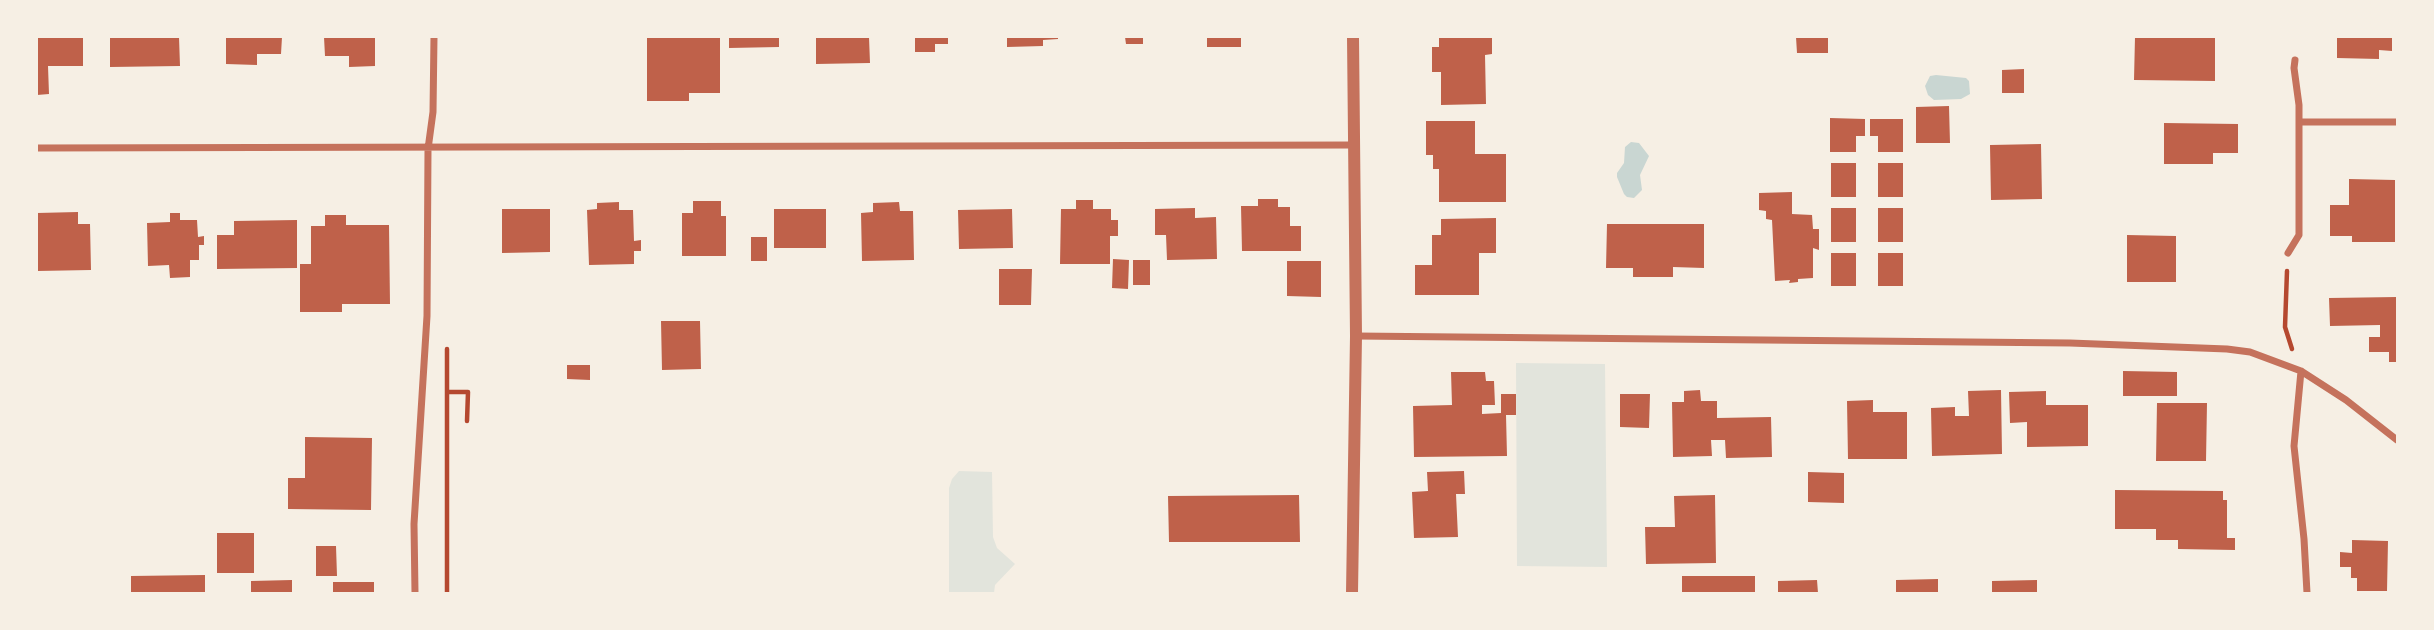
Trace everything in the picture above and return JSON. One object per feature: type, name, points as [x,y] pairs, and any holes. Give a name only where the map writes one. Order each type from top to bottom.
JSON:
[{"type":"street","points":[[415,593],[414,524],[427,316],[428,149],[433,112],[434,37]]},
{"type":"street","points":[[1352,593],[1356,336],[1353,37]]},
{"type":"street","points":[[2288,253],[2300,235],[2300,105],[2295,60]]},
{"type":"street","points":[[2299,122],[2397,122]]},
{"type":"street","points":[[37,148],[1354,145]]},
{"type":"street","points":[[1356,336],[2070,344],[2250,352],[2301,371],[2346,400],[2397,440]]},
{"type":"street","points":[[2301,371],[2294,446],[2307,593]]},
{"type":"path","points":[[2288,253],[2285,327],[2301,371]]},
{"type":"path","points":[[446,593],[447,392]]},
{"type":"shaded area","points":[[1930,76],[1966,78],[1969,81],[1970,94],[1961,99],[1934,100],[1928,95],[1925,86]]},
{"type":"shaded area","points":[[1631,142],[1639,143],[1649,156],[1640,175],[1642,190],[1634,198],[1624,194],[1617,177],[1624,163],[1625,147]]},
{"type":"shaded area","points":[[1516,363],[1605,364],[1607,567],[1517,566]]},
{"type":"shaded area","points":[[959,471],[992,472],[993,537],[997,548],[1015,564],[995,585],[994,593],[949,593],[949,488]]},
{"type":"building","points":[[37,37],[83,37],[83,66],[48,66],[49,94],[37,95]]},
{"type":"building","points":[[110,37],[179,37],[180,66],[110,67]]},
{"type":"building","points":[[226,37],[282,37],[281,54],[257,54],[257,65],[226,64]]},
{"type":"building","points":[[324,37],[375,37],[375,66],[349,67],[349,56],[325,56]]},
{"type":"building","points":[[647,37],[720,37],[720,93],[689,93],[689,101],[647,101]]},
{"type":"building","points":[[729,37],[779,37],[779,47],[729,48]]},
{"type":"building","points":[[816,37],[869,37],[870,63],[816,64]]},
{"type":"building","points":[[915,37],[948,37],[948,44],[935,44],[935,52],[915,52]]},
{"type":"building","points":[[1007,37],[1058,39],[1043,40],[1043,46],[1007,47]]},
{"type":"building","points":[[1125,37],[1143,37],[1143,44],[1126,44]]},
{"type":"building","points":[[1207,37],[1241,37],[1241,47],[1207,47]]},
{"type":"building","points":[[1439,37],[1492,37],[1492,54],[1485,55],[1486,104],[1441,105],[1441,72],[1432,72],[1432,47],[1439,47]]},
{"type":"building","points":[[1796,37],[1828,37],[1828,53],[1797,53]]},
{"type":"building","points":[[2135,37],[2215,37],[2215,81],[2134,80]]},
{"type":"building","points":[[2337,37],[2392,37],[2392,51],[2379,50],[2379,59],[2337,58]]},
{"type":"building","points":[[2024,69],[2024,93],[2002,93],[2002,70]]},
{"type":"building","points":[[1949,106],[1950,143],[1916,143],[1916,107]]},
{"type":"building","points":[[1830,118],[1865,119],[1865,136],[1856,136],[1856,152],[1830,152]]},
{"type":"building","points":[[1870,119],[1903,119],[1903,152],[1878,152],[1878,136],[1870,136]]},
{"type":"building","points":[[1426,121],[1475,121],[1475,154],[1506,154],[1506,202],[1439,202],[1439,169],[1433,169],[1433,155],[1426,155]]},
{"type":"building","points":[[2164,123],[2238,124],[2238,153],[2213,153],[2213,164],[2164,164]]},
{"type":"building","points":[[2041,144],[2042,199],[1991,200],[1990,145]]},
{"type":"building","points":[[1831,163],[1856,163],[1856,197],[1831,197]]},
{"type":"building","points":[[1878,163],[1903,163],[1903,197],[1878,197]]},
{"type":"building","points":[[2349,179],[2395,180],[2395,242],[2352,242],[2352,236],[2330,236],[2330,205],[2349,205]]},
{"type":"building","points":[[1792,192],[1792,214],[1812,215],[1813,229],[1819,229],[1819,250],[1813,248],[1813,278],[1789,283],[1790,280],[1775,281],[1772,220],[1766,219],[1766,211],[1759,210],[1759,193]]},
{"type":"building","points":[[1258,199],[1278,199],[1278,207],[1290,207],[1290,226],[1301,226],[1301,251],[1242,251],[1241,206],[1258,206]]},
{"type":"building","points":[[1076,200],[1093,200],[1093,209],[1111,209],[1111,220],[1118,220],[1118,236],[1110,236],[1110,264],[1060,264],[1061,209],[1076,209]]},
{"type":"building","points":[[693,201],[721,201],[721,216],[726,216],[726,256],[682,256],[682,213],[693,213]]},
{"type":"building","points":[[619,202],[619,210],[633,210],[634,241],[641,240],[641,251],[634,251],[634,264],[589,265],[587,210],[597,209],[597,203]]},
{"type":"building","points":[[899,202],[900,211],[913,211],[914,260],[862,261],[861,213],[873,212],[873,203]]},
{"type":"building","points":[[1195,208],[1195,218],[1216,217],[1217,259],[1167,260],[1166,235],[1155,235],[1155,209]]},
{"type":"building","points":[[1831,208],[1856,208],[1856,242],[1831,242]]},
{"type":"building","points":[[1878,208],[1903,208],[1903,242],[1878,242]]},
{"type":"building","points":[[502,209],[550,209],[550,252],[502,253]]},
{"type":"building","points":[[774,209],[826,209],[826,248],[774,248]]},
{"type":"building","points":[[1012,209],[1013,248],[959,249],[958,210]]},
{"type":"building","points":[[78,212],[78,224],[90,224],[91,270],[37,271],[37,213]]},
{"type":"building","points":[[170,213],[180,213],[180,220],[197,220],[198,237],[204,236],[204,245],[199,245],[199,260],[190,260],[190,277],[170,278],[169,265],[148,266],[147,223],[170,222]]},
{"type":"building","points":[[325,215],[346,215],[346,225],[389,225],[390,304],[342,304],[342,312],[300,312],[300,264],[311,264],[311,226],[325,226]]},
{"type":"building","points":[[1496,218],[1496,253],[1479,253],[1479,295],[1415,295],[1415,265],[1432,265],[1432,235],[1441,235],[1441,219]]},
{"type":"building","points":[[297,220],[297,268],[217,269],[217,235],[234,235],[234,221]]},
{"type":"building","points":[[1607,224],[1704,224],[1704,268],[1673,267],[1673,277],[1633,277],[1633,268],[1606,268]]},
{"type":"building","points":[[2127,235],[2176,236],[2176,282],[2127,282]]},
{"type":"building","points":[[751,237],[767,237],[767,261],[751,261]]},
{"type":"building","points":[[1831,253],[1856,253],[1856,286],[1831,286]]},
{"type":"building","points":[[1878,253],[1903,253],[1903,286],[1878,286]]},
{"type":"building","points":[[1113,259],[1129,260],[1128,289],[1112,288]]},
{"type":"building","points":[[1133,260],[1150,260],[1150,285],[1133,285]]},
{"type":"building","points":[[1287,261],[1321,261],[1321,297],[1287,296]]},
{"type":"building","points":[[999,269],[1032,269],[1031,305],[999,305]]},
{"type":"building","points":[[2397,297],[2397,362],[2389,362],[2389,352],[2369,352],[2369,337],[2380,337],[2380,325],[2330,326],[2329,298]]},
{"type":"building","points":[[661,321],[700,321],[701,369],[662,370]]},
{"type":"building","points":[[567,365],[590,365],[590,380],[567,379]]},
{"type":"building","points":[[2123,371],[2177,372],[2177,396],[2123,396]]},
{"type":"building","points":[[1451,372],[1485,372],[1486,381],[1494,381],[1495,405],[1482,405],[1482,414],[1501,413],[1501,394],[1516,394],[1516,415],[1506,415],[1507,456],[1414,457],[1413,406],[1452,405]]},
{"type":"building","points":[[1700,390],[1701,401],[1717,401],[1717,418],[1771,417],[1772,457],[1726,458],[1725,440],[1711,440],[1712,456],[1673,457],[1672,402],[1684,402],[1684,391]]},
{"type":"building","points":[[2001,390],[2002,454],[1932,456],[1931,408],[1955,407],[1955,416],[1969,416],[1968,391]]},
{"type":"building","points":[[2046,391],[2046,405],[2088,405],[2088,446],[2027,447],[2027,422],[2010,423],[2009,392]]},
{"type":"building","points":[[1620,394],[1650,394],[1649,428],[1620,427]]},
{"type":"building","points":[[1873,400],[1873,412],[1907,412],[1907,459],[1848,459],[1847,401]]},
{"type":"building","points":[[2157,403],[2207,403],[2206,461],[2156,461]]},
{"type":"building","points":[[305,437],[372,438],[371,510],[288,509],[288,478],[305,478]]},
{"type":"building","points":[[1464,471],[1465,494],[1456,494],[1458,537],[1414,538],[1412,492],[1428,491],[1427,472]]},
{"type":"building","points":[[1808,472],[1844,473],[1844,503],[1808,502]]},
{"type":"building","points":[[2115,490],[2223,491],[2223,500],[2227,500],[2227,538],[2235,538],[2235,550],[2178,549],[2178,540],[2156,540],[2156,529],[2115,529]]},
{"type":"building","points":[[1299,495],[1300,542],[1169,542],[1168,496]]},
{"type":"building","points":[[1715,495],[1716,563],[1646,564],[1645,527],[1675,527],[1674,496]]},
{"type":"building","points":[[217,533],[254,533],[254,573],[217,573]]},
{"type":"building","points":[[2352,540],[2388,541],[2387,591],[2357,591],[2357,578],[2351,578],[2351,567],[2340,567],[2340,552],[2352,553]]},
{"type":"building","points":[[316,546],[336,546],[337,576],[316,576]]},
{"type":"building","points":[[205,575],[205,593],[131,593],[131,576]]},
{"type":"building","points":[[1682,576],[1755,576],[1755,593],[1682,593]]},
{"type":"building","points":[[1938,579],[1938,593],[1896,593],[1896,580]]},
{"type":"building","points":[[292,580],[292,593],[251,593],[251,581]]},
{"type":"building","points":[[1817,580],[1818,593],[1778,593],[1778,581]]},
{"type":"building","points":[[2037,580],[2037,593],[1992,593],[1992,581]]},
{"type":"building","points":[[333,582],[374,582],[374,593],[333,593]]}]
